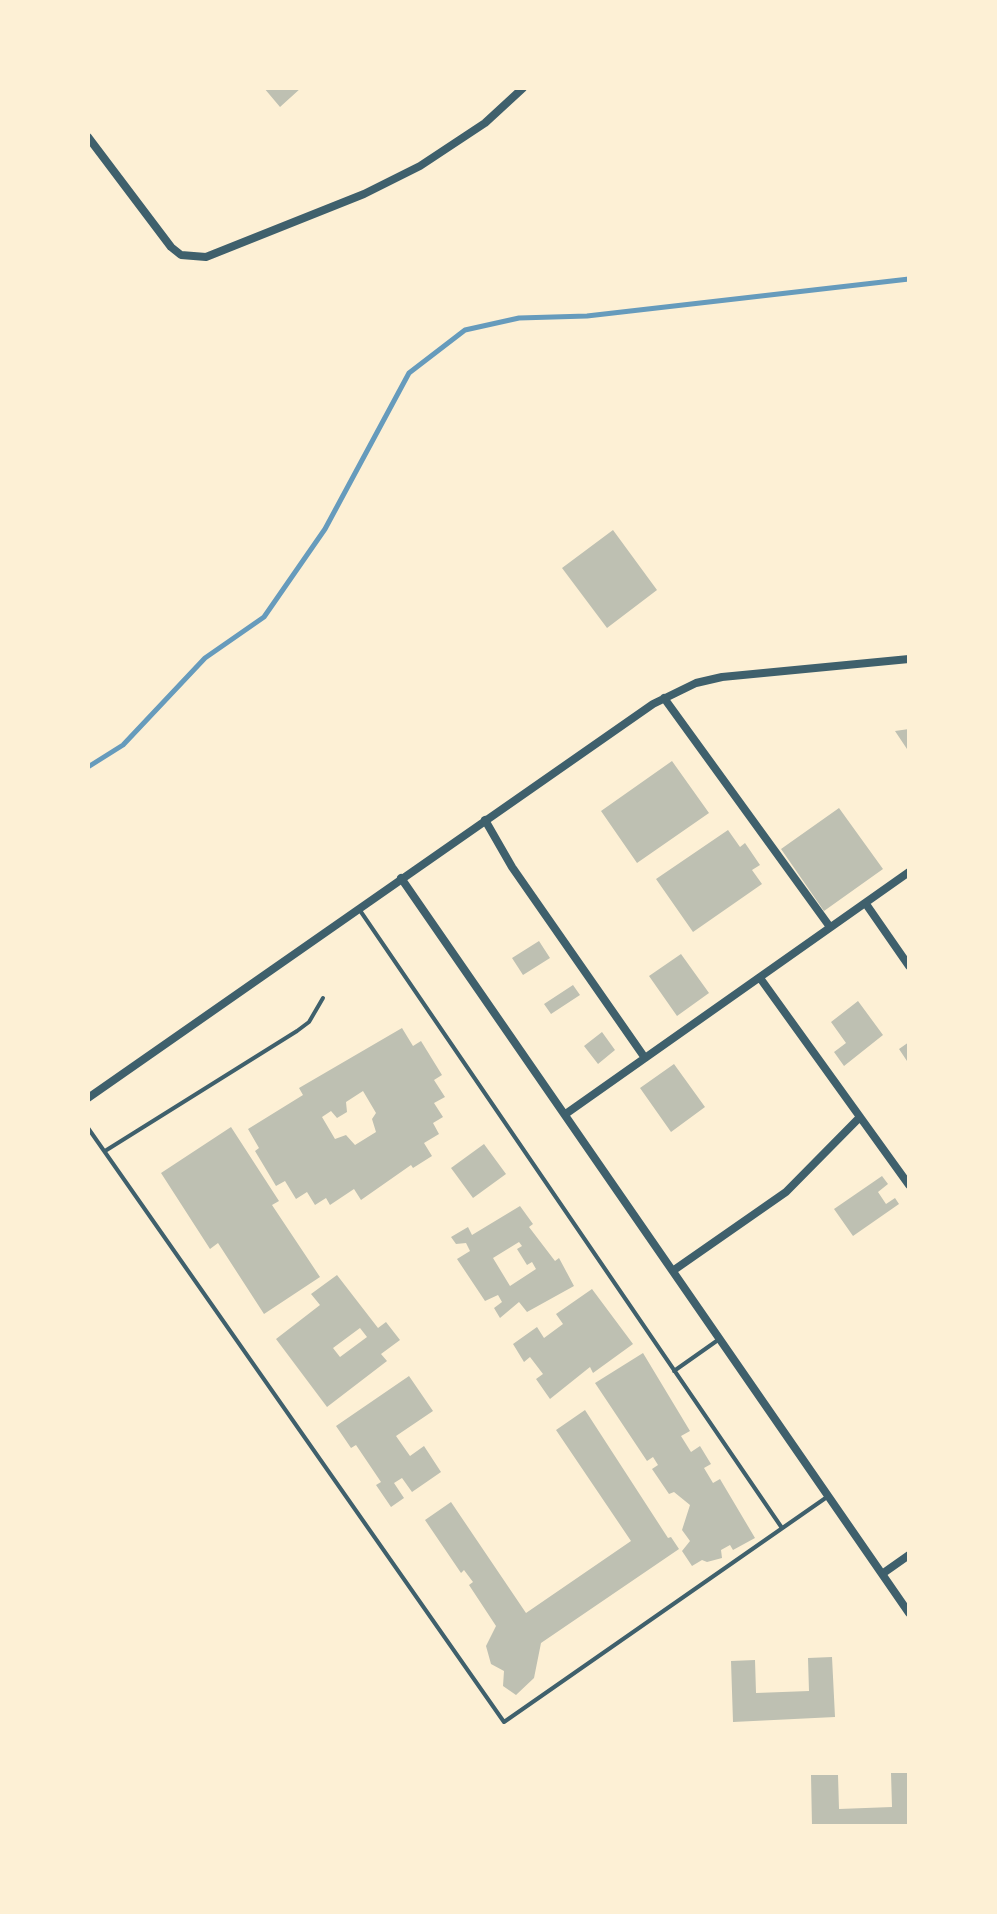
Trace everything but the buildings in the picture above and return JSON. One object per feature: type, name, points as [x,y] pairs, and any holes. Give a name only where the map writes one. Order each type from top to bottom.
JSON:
[{"type":"street","points":[[88,137],[171,247],[181,255],[206,257],[364,194],[420,166],[485,123],[523,88]]},
{"type":"street","points":[[88,1098],[664,698],[696,683],[722,677],[909,659]]},
{"type":"street","points":[[664,698],[830,927]]},
{"type":"street","points":[[485,820],[512,867],[645,1058]]},
{"type":"street","points":[[567,1113],[909,872]]},
{"type":"street","points":[[401,878],[567,1113],[909,1613]]},
{"type":"street","points":[[866,904],[909,966]]},
{"type":"street","points":[[760,978],[909,1185]]},
{"type":"street","points":[[674,1270],[786,1192],[860,1117]]},
{"type":"street","points":[[882,1574],[909,1555]]},
{"type":"lane","points":[[359,908],[782,1528]]},
{"type":"lane","points":[[105,1151],[297,1031],[309,1022],[323,998]]},
{"type":"lane","points":[[88,1128],[504,1722],[827,1497]]},
{"type":"lane","points":[[674,1371],[720,1339]]},
{"type":"waterway","points":[[88,767],[123,745],[205,658],[264,617],[325,529],[409,373],[465,330],[519,318],[587,316],[909,279]]}]
